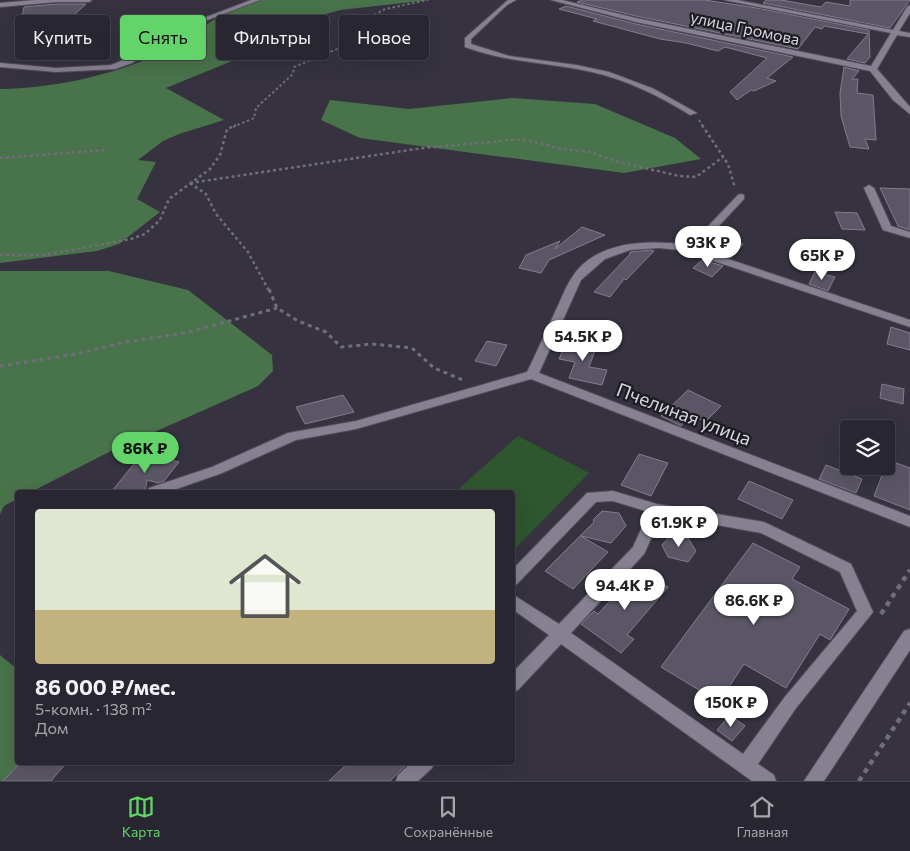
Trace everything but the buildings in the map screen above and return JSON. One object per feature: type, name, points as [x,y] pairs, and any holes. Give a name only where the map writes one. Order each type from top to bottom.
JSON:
[{"type":"street","points":[[0,5],[57,0],[89,0]]},
{"type":"street","points":[[0,65],[56,70],[112,67],[129,61],[185,27],[256,0]]},
{"type":"street","points":[[513,0],[504,4],[467,39],[468,45],[506,59],[577,68],[612,76],[673,100],[693,113]]},
{"type":"street","name":"улица Громова","points":[[554,0],[636,20],[873,69]]},
{"type":"street","points":[[727,0],[910,35]]},
{"type":"street","points":[[910,7],[873,69],[910,112]]},
{"type":"street","points":[[869,188],[888,228],[910,235]]},
{"type":"street","points":[[692,248],[741,197]]},
{"type":"street","points":[[160,490],[217,470],[293,436],[356,424],[532,375],[576,279],[586,266],[606,253],[633,245],[661,244],[692,248],[715,258],[910,324]]},
{"type":"street","name":"Пчелиная улица","points":[[532,375],[910,522]]},
{"type":"street","points":[[515,577],[592,497],[613,496],[657,509],[764,528],[846,568],[865,612],[790,703],[746,765]]},
{"type":"street","points":[[515,682],[639,550],[657,509]]},
{"type":"street","points":[[515,602],[767,781]]},
{"type":"street","points":[[813,781],[910,636]]},
{"type":"street","points":[[405,781],[423,765]]},
{"type":"path","points":[[0,256],[44,255],[131,239],[145,234],[160,220],[170,198],[210,169],[220,155],[227,129],[254,118],[256,108],[293,74],[294,66],[342,47],[350,29],[385,9],[428,0]]},
{"type":"path","points":[[693,113],[728,163],[730,179],[741,197]]},
{"type":"path","points":[[190,183],[423,148],[513,139],[522,139],[562,149],[590,152],[619,162],[679,176],[696,177],[722,157]]},
{"type":"path","points":[[0,158],[105,150]]},
{"type":"path","points":[[190,183],[206,194],[216,214],[248,252],[264,278],[277,308],[298,321],[326,332],[341,347],[372,344],[412,348],[434,368],[461,380],[496,385]]},
{"type":"path","points":[[0,366],[76,354],[126,342],[189,332],[277,308]]},
{"type":"path","points":[[859,781],[910,703]]},
{"type":"green space","points":[[253,0],[430,0],[340,10],[322,15],[222,15]]},
{"type":"green space","points":[[216,19],[216,60],[235,60],[166,88],[224,120],[163,141],[138,160],[156,162],[137,199],[160,212],[119,244],[97,251],[0,263],[0,89],[44,86],[87,78],[145,60],[206,60],[206,25]]},
{"type":"green space","points":[[513,98],[595,104],[675,138],[701,159],[624,173],[360,138],[321,120],[330,100],[409,109]]},
{"type":"green space","points":[[0,271],[109,271],[188,290],[272,355],[273,371],[258,386],[107,453],[35,490],[15,490],[15,500],[4,506],[0,514]]},
{"type":"green space","points":[[518,436],[589,473],[515,549],[515,490],[457,490]]},
{"type":"green space","points":[[0,655],[15,667],[15,765],[22,765],[16,781],[0,781]]}]
